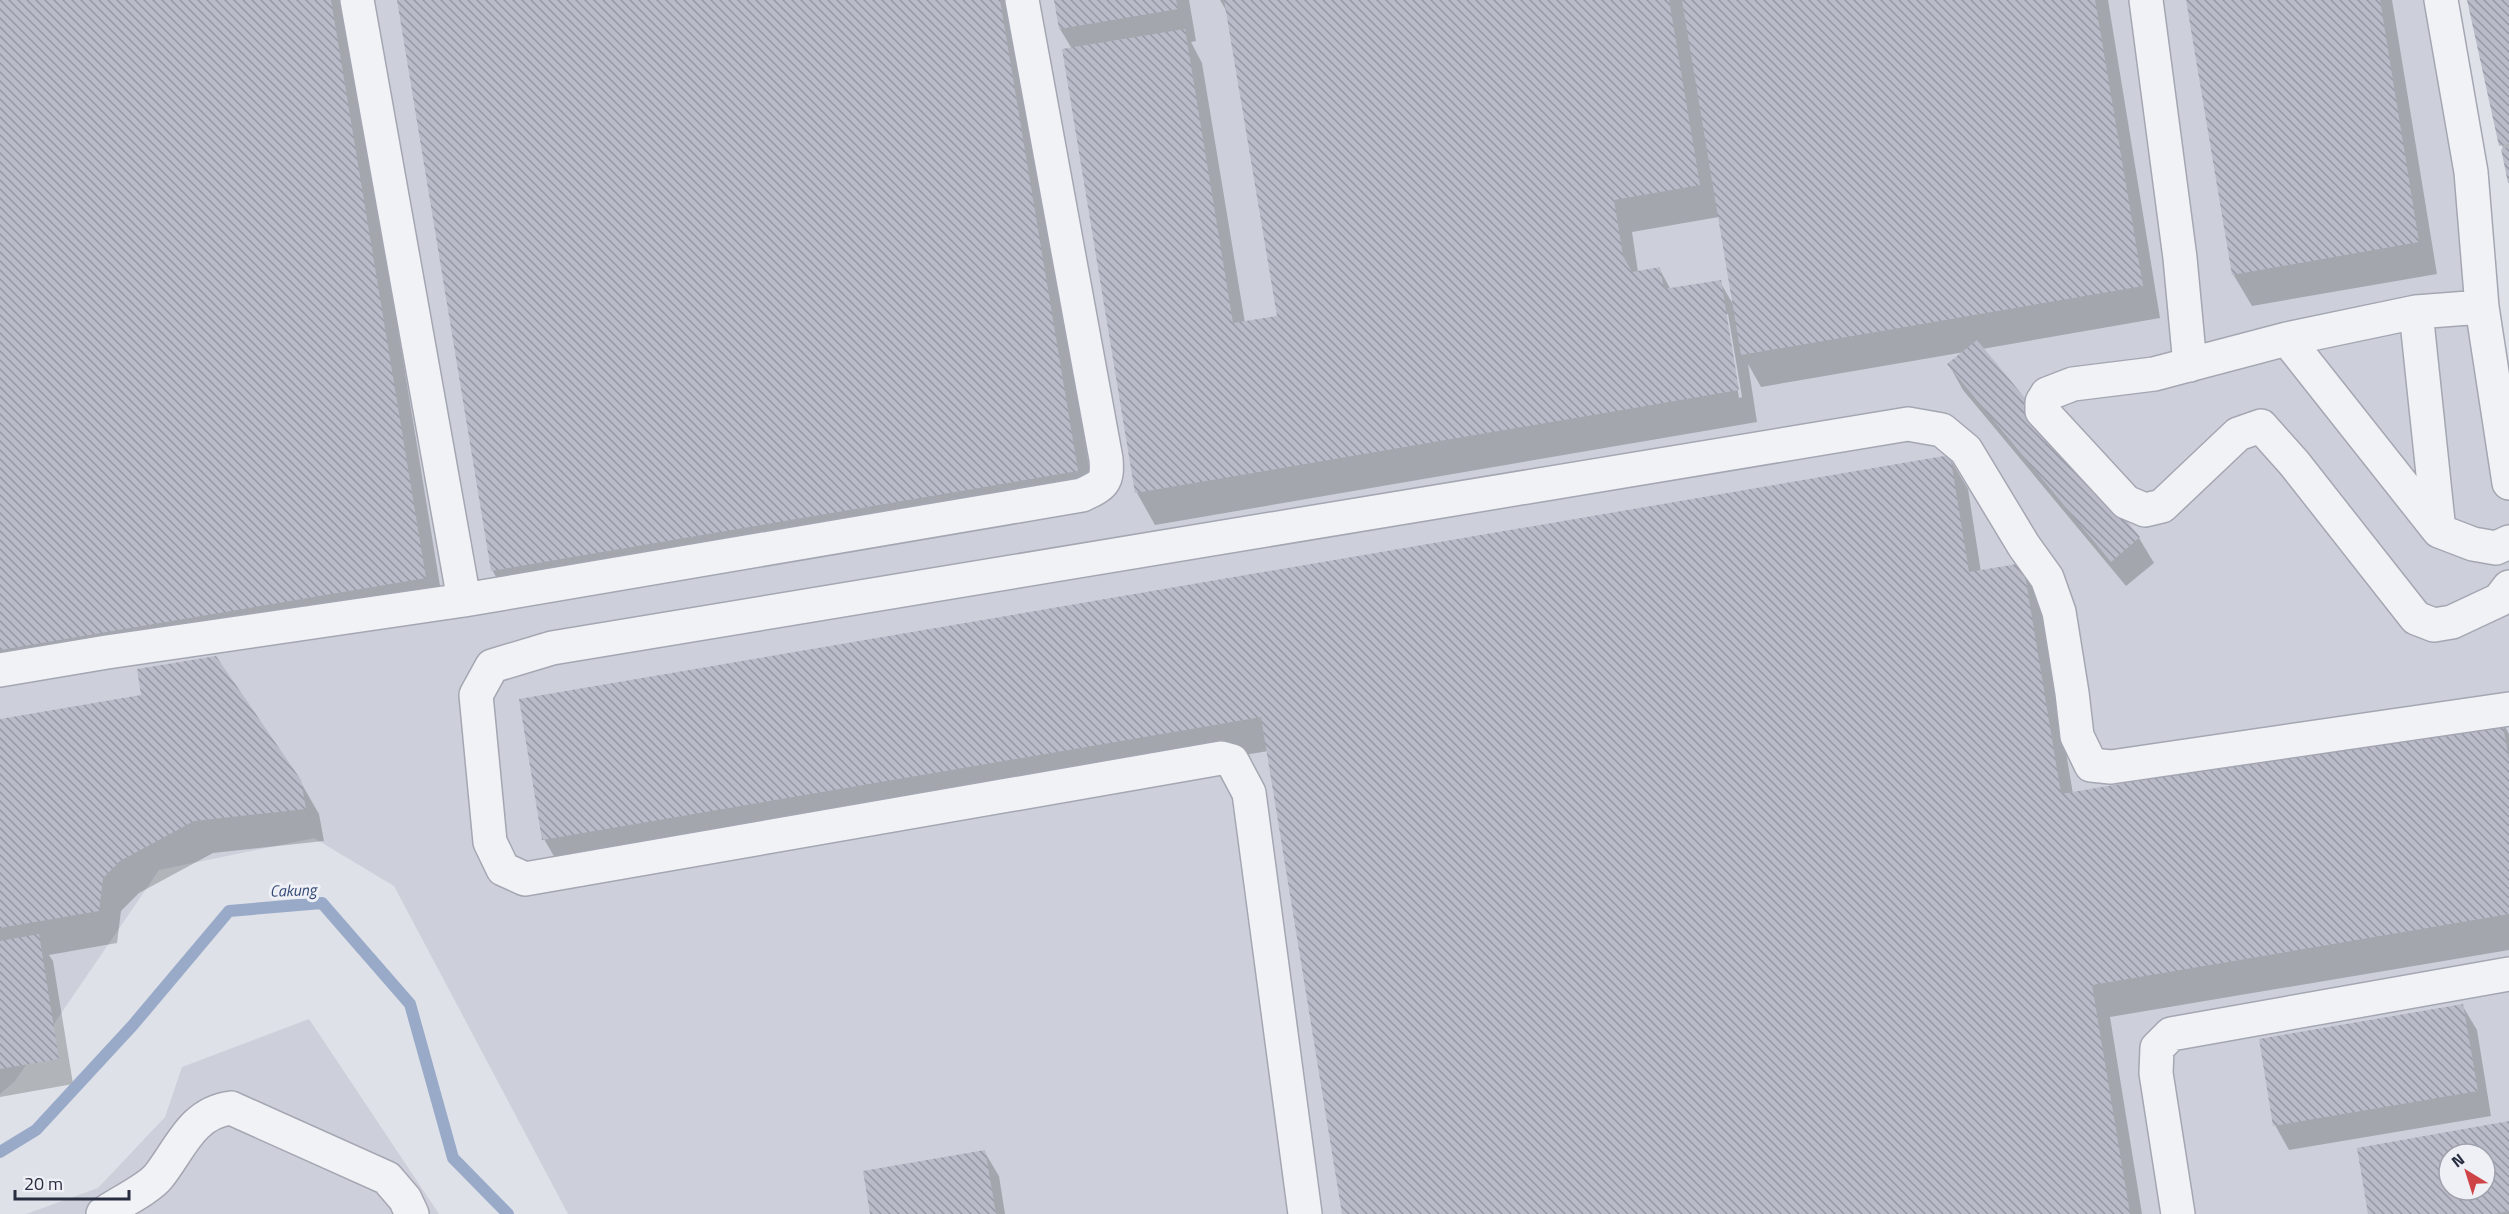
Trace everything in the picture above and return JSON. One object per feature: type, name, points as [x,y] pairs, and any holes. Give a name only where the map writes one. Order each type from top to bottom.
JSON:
[{"type":"lane","points":[[357,0],[464,600]]},
{"type":"lane","points":[[0,670],[107,652],[464,600],[1082,495],[1101,486],[1108,475],[1106,459],[1022,0]]},
{"type":"lane","points":[[2146,0],[2180,258],[2190,365]]},
{"type":"lane","points":[[2441,0],[2471,172],[2482,307],[2508,468]]},
{"type":"lane","points":[[2482,307],[2416,312],[2287,339],[2154,374],[2073,384],[2047,394],[2042,402],[2042,411],[2126,502],[2145,510],[2162,506],[2238,434],[2261,426],[2294,463],[2416,618],[2434,625],[2452,622],[2499,600],[2509,587]]},
{"type":"lane","points":[[2416,312],[2439,531]]},
{"type":"lane","points":[[2287,339],[2439,531],[2473,544],[2496,548],[2509,542]]},
{"type":"lane","points":[[1305,1214],[1249,793],[1232,761],[1221,758],[1209,760],[525,879],[503,869],[490,842],[476,695],[492,666],[552,648],[1908,424],[1942,430],[1966,450],[2024,546],[2047,578],[2059,612],[2073,693],[2077,736],[2091,765],[2111,766],[2509,709]]},
{"type":"lane","points":[[2178,1214],[2156,1073],[2157,1048],[2171,1034],[2509,974]]},
{"type":"lane","points":[[110,1211],[157,1178],[174,1151],[195,1126],[209,1114],[231,1108],[387,1178],[405,1199],[412,1214]]},
{"type":"shaded area","points":[[0,0],[2444,0],[2509,401],[2509,1214],[568,1214],[394,886],[314,838],[159,870],[15,1081],[0,1094]]},
{"type":"shaded area","points":[[309,1019],[439,1214],[26,1214],[98,1188],[165,1117],[182,1067]]},
{"type":"building","points":[[0,0],[331,0],[426,578],[0,650]]},
{"type":"building","points":[[397,0],[1000,0],[1078,471],[491,571]]},
{"type":"building","points":[[1054,0],[1176,0],[1178,9],[1059,29]]},
{"type":"building","points":[[1224,0],[1669,0],[1700,185],[1614,200],[1623,256],[1632,272],[1660,267],[1664,289],[1721,280],[1739,390],[1135,493],[1062,49],[1185,29],[1233,323],[1277,316]]},
{"type":"building","points":[[1682,0],[2095,0],[2143,286],[1741,355]]},
{"type":"building","points":[[2186,0],[2380,0],[2419,242],[2232,275]]},
{"type":"building","points":[[2467,0],[2509,0],[2509,144],[2499,146]]},
{"type":"building","points":[[2509,147],[2509,183],[2508,183],[2501,149]]},
{"type":"building","points":[[1977,340],[2140,537],[2111,562],[1947,364]]},
{"type":"building","points":[[1950,455],[1969,572],[2023,563],[2061,794],[2502,719],[2509,760],[2509,914],[2092,985],[2130,1214],[1342,1214],[1261,717],[542,840],[519,699]]},
{"type":"building","points":[[216,656],[301,780],[306,809],[194,821],[120,861],[103,878],[99,911],[0,928],[0,719],[141,695],[137,669]]},
{"type":"building","points":[[39,934],[59,1059],[0,1069],[0,941]]},
{"type":"building","points":[[2463,1004],[2478,1091],[2273,1126],[2259,1039]]},
{"type":"building","points":[[2509,1121],[2509,1211],[2494,1214],[2368,1214],[2357,1148]]},
{"type":"building","points":[[985,1150],[996,1214],[870,1214],[863,1171]]},
{"type":"waterway","name":"Cakung","points":[[0,1152],[36,1130],[133,1025],[229,911],[322,903],[410,1004],[453,1158],[508,1214]]}]
